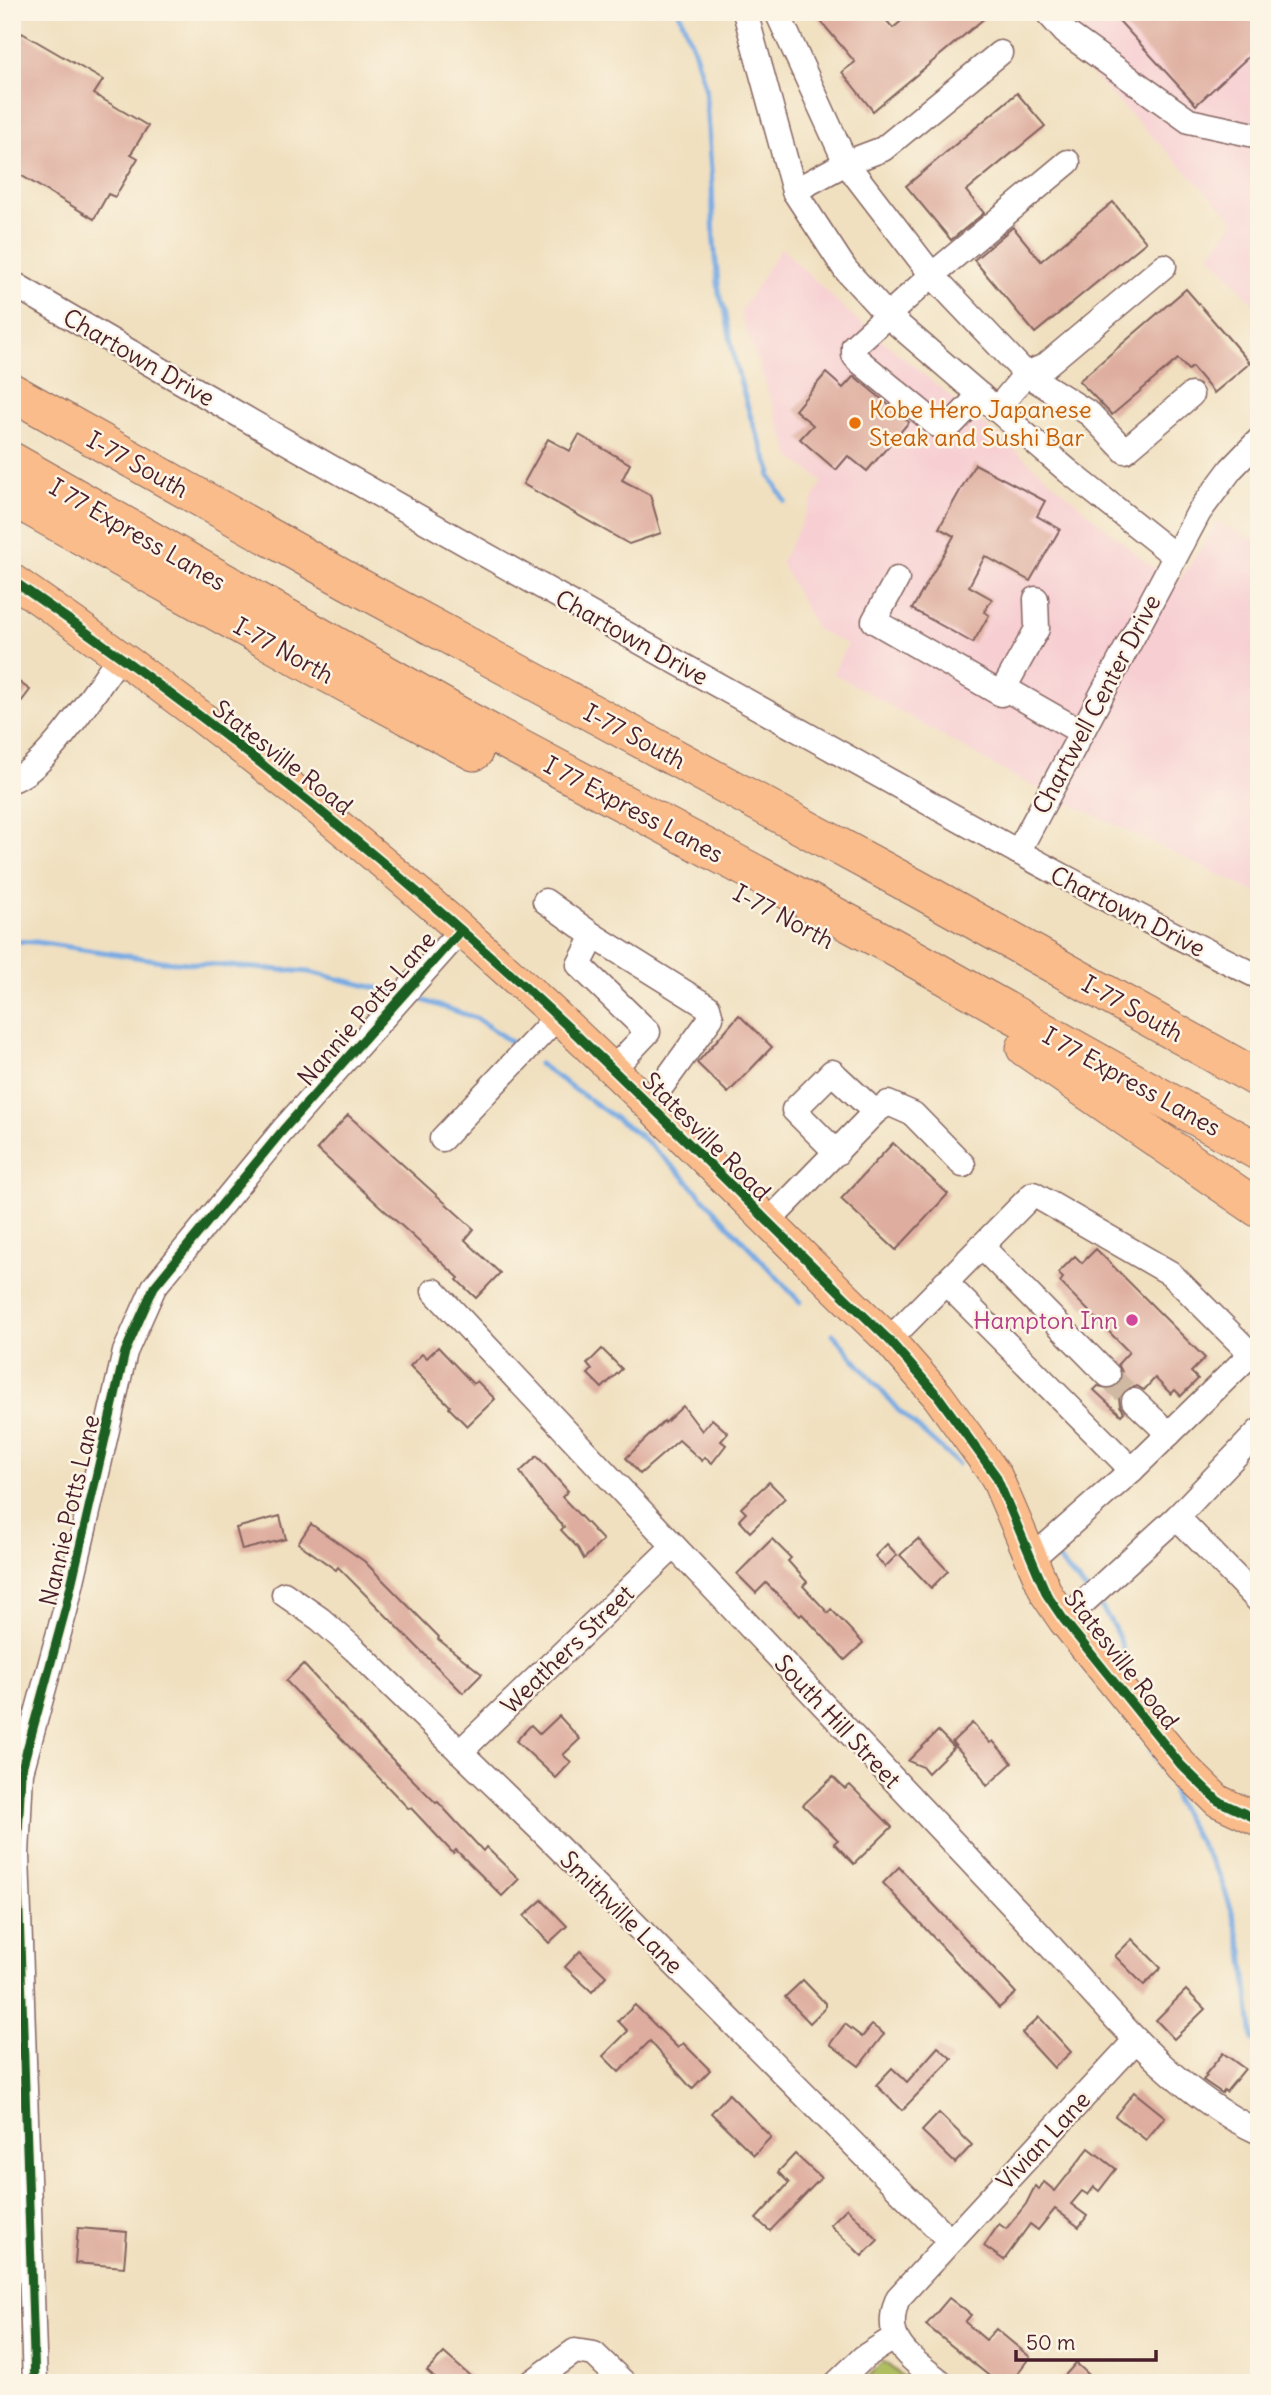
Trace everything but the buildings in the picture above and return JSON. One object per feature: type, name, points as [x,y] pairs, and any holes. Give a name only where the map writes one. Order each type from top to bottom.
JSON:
[{"type":"highway","name":"I-77 South","points":[[12,392],[325,568],[918,889],[1259,1079]]},
{"type":"highway","name":"I 77 Express Lanes","points":[[12,420],[337,602],[894,903],[1259,1107]]},
{"type":"highway","name":"I 77 Express Lanes","points":[[12,461],[455,714],[888,944],[1259,1152]]},
{"type":"highway","name":"I-77 North","points":[[12,496],[316,667],[706,874],[1259,1179]]},
{"type":"highway","points":[[1025,1048],[1259,1209]]},
{"type":"main road","name":"Statesville Road","points":[[12,580],[120,656],[266,766],[461,929],[557,1017],[889,1340],[938,1396],[996,1476],[1047,1595],[1064,1620],[1181,1765],[1218,1801],[1259,1821]]},
{"type":"street","points":[[771,12],[746,15],[794,191],[845,268],[887,315],[1068,471],[1175,556]]},
{"type":"street","points":[[777,12],[846,163],[932,275],[1026,374],[1090,414],[1125,451],[1191,395]]},
{"type":"street","points":[[1047,12],[1065,32],[1189,121],[1259,136]]},
{"type":"street","points":[[794,191],[846,163],[883,149],[999,53]]},
{"type":"street","points":[[1068,162],[932,275],[854,346],[854,355],[858,360],[937,425],[952,424],[1026,374],[1045,366],[1164,266]]},
{"type":"street","name":"Chartown Drive","points":[[12,283],[238,416],[1018,852],[1182,940],[1259,977]]},
{"type":"street","name":"Chartwell Center Drive","points":[[1018,852],[1175,556],[1211,495],[1259,440]]},
{"type":"street","points":[[897,579],[874,621],[1001,694],[1037,629],[1036,599]]},
{"type":"street","points":[[12,780],[22,777],[43,758],[120,656]]},
{"type":"street","points":[[1004,688],[1081,732]]},
{"type":"street","points":[[545,901],[594,936],[708,1007],[711,1018],[648,1105]]},
{"type":"street","name":"Nannie Potts Lane","points":[[35,2383],[17,1855],[21,1772],[69,1594],[125,1352],[154,1287],[198,1230],[461,929]]},
{"type":"street","points":[[594,936],[579,965],[648,1032],[612,1070]]},
{"type":"street","points":[[442,1139],[557,1017]]},
{"type":"street","points":[[837,1153],[794,1110],[832,1072],[875,1112]]},
{"type":"street","points":[[767,1223],[875,1112],[888,1103],[914,1114],[962,1165]]},
{"type":"street","points":[[889,1340],[1032,1194],[1170,1273],[1251,1354],[1132,1470],[1031,1559]]},
{"type":"street","points":[[981,1246],[1108,1375]]},
{"type":"street","points":[[945,1282],[1132,1470]]},
{"type":"street","name":"South Hill Street","points":[[434,1291],[1136,2040],[1185,2085],[1212,2105],[1259,2132]]},
{"type":"street","points":[[1133,1401],[1169,1434]]},
{"type":"street","points":[[1064,1620],[1255,1443]]},
{"type":"street","points":[[1177,1517],[1259,1601]]},
{"type":"street","name":"Weathers Street","points":[[460,1752],[673,1546]]},
{"type":"street","name":"Smithville Lane","points":[[284,1594],[320,1619],[544,1833],[950,2241]]},
{"type":"street","name":"Vivian Lane","points":[[895,2337],[892,2321],[898,2298],[1136,2040]]},
{"type":"street","points":[[837,2383],[864,2357],[895,2337],[908,2356],[942,2383]]},
{"type":"street","points":[[531,2383],[575,2351],[594,2354],[624,2383]]},
{"type":"shaded area","points":[[1055,12],[1259,12],[1259,310],[1210,254],[1235,221],[1047,29]]},
{"type":"shaded area","points":[[781,248],[848,312],[1143,560],[1178,583],[1217,522],[1259,542],[1259,894],[1013,776],[833,673],[847,644],[816,629],[781,562],[823,481],[791,457],[740,312]]},
{"type":"green space","points":[[883,2361],[911,2383],[863,2383]]},
{"type":"waterway","points":[[679,12],[705,86],[719,293],[751,418],[771,471],[770,476],[785,501]]},
{"type":"waterway","points":[[12,941],[36,942],[162,961],[309,972],[394,992]]},
{"type":"waterway","points":[[410,996],[476,1018],[514,1044]]},
{"type":"waterway","points":[[539,1064],[639,1135],[680,1173],[800,1302]]},
{"type":"waterway","points":[[833,1334],[898,1410],[958,1464]]},
{"type":"waterway","points":[[1051,1552],[1087,1591]]},
{"type":"waterway","points":[[1096,1601],[1116,1631],[1134,1687]]},
{"type":"waterway","points":[[1151,1750],[1172,1786],[1175,1800],[1219,1874],[1231,1908],[1243,1951],[1253,2040]]},
{"type":"tunnel","points":[[1108,1375],[1134,1401]]},
{"type":"cycle path","points":[[12,580],[216,728],[347,833],[475,942],[582,1040],[889,1340],[938,1396],[996,1476],[1047,1595],[1064,1620],[1181,1765],[1218,1801],[1259,1820]]},
{"type":"cycle path","points":[[35,2383],[17,1855],[21,1772],[66,1607],[125,1352],[154,1287],[283,1130],[461,930]]},
{"type":"place","name":"Kobe Hero Japanese Steak and Sushi Bar","points":[[855,423]]},
{"type":"place","name":"Hampton Inn","points":[[1132,1320]]}]
